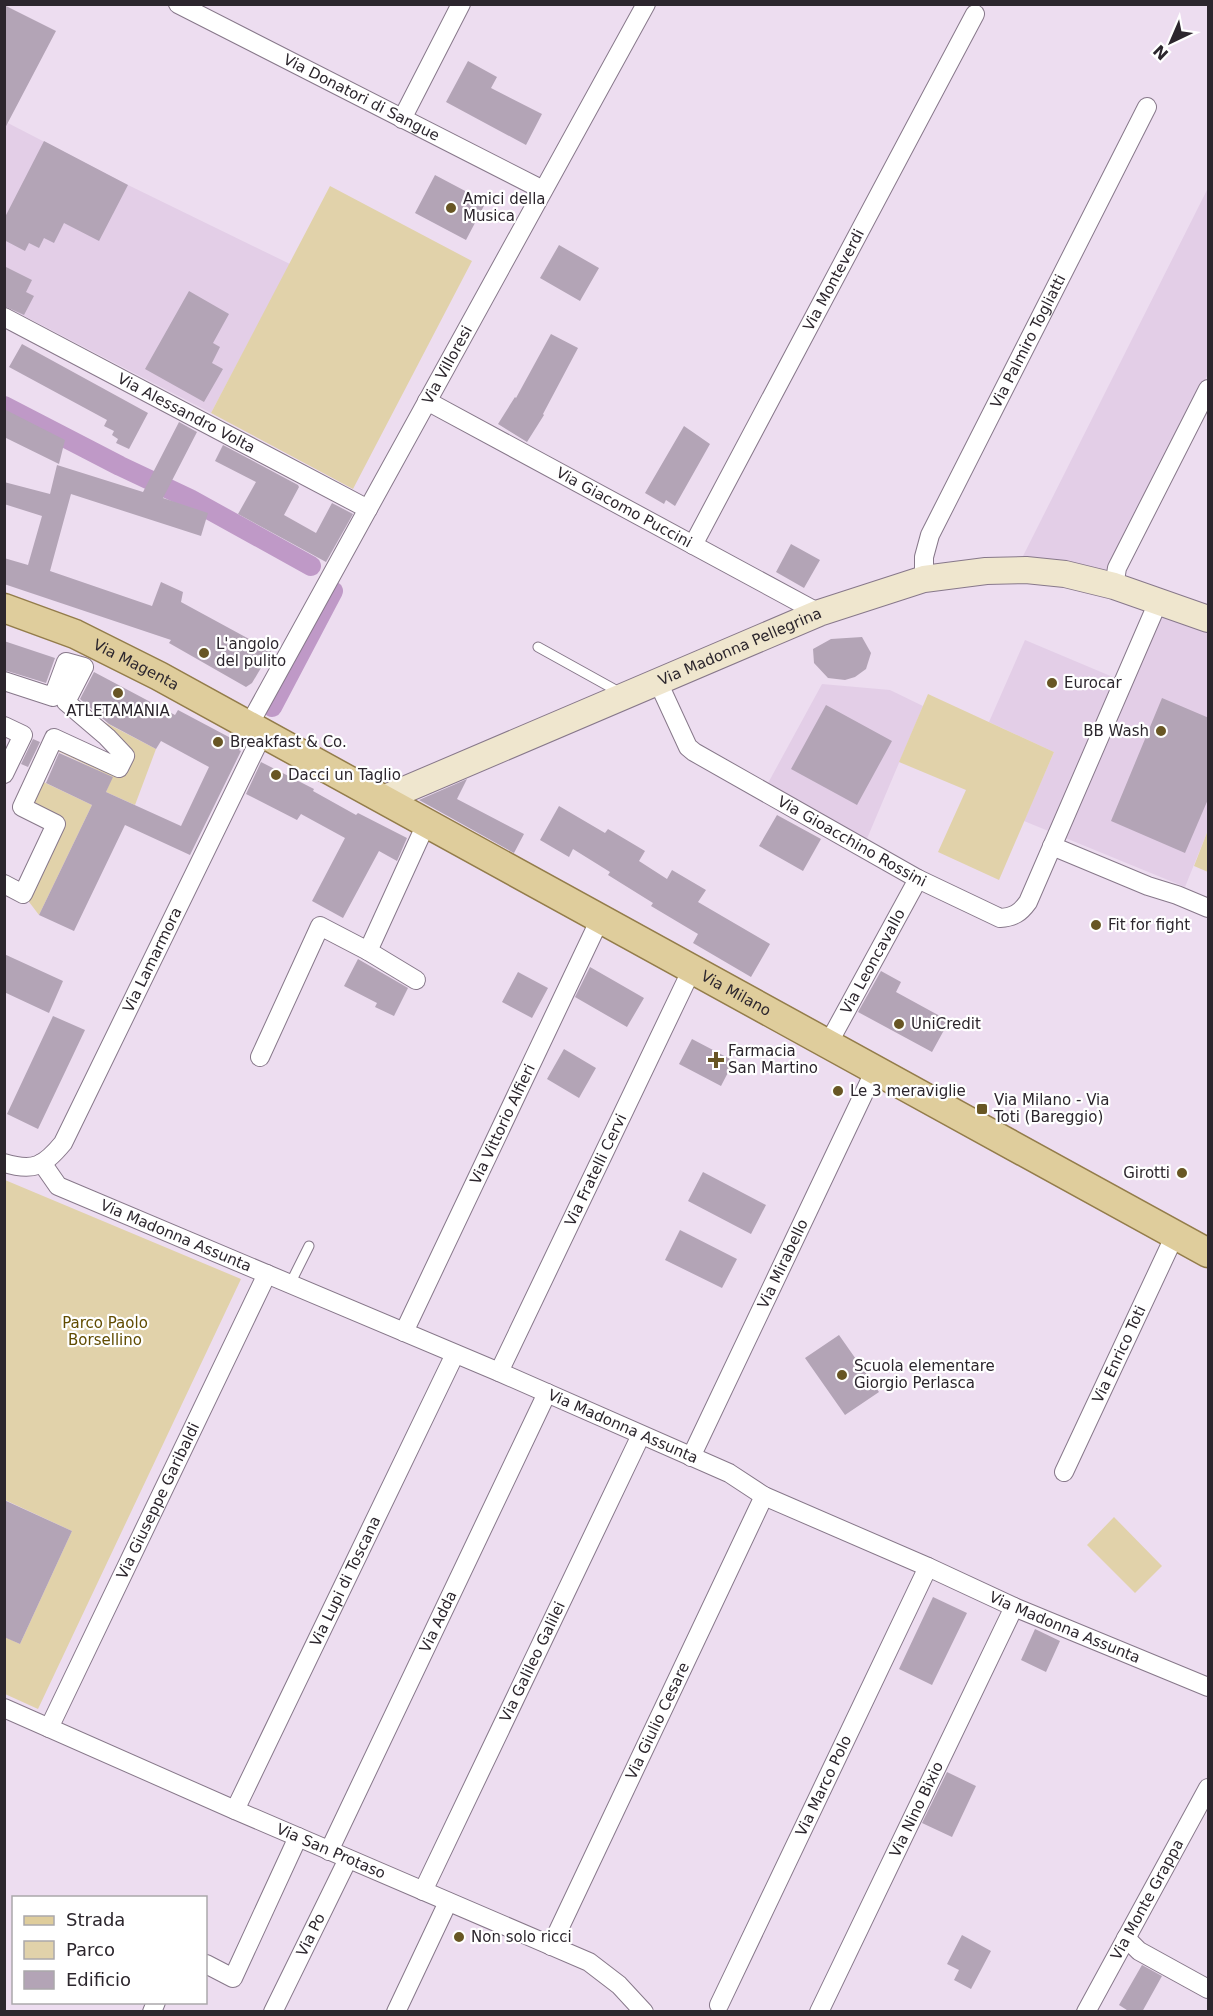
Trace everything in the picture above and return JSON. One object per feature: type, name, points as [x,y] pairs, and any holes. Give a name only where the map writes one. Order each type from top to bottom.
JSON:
[{"type":"main road","name":"Via Magenta","points":[[4,608],[88,640],[159,675],[256,729]]},
{"type":"main road","name":"Via Milano","points":[[256,729],[1209,1253]]},
{"type":"street","name":"Via Donatori di Sangue","points":[[178,4],[543,190]]},
{"type":"street","points":[[402,119],[461,4]]},
{"type":"street","name":"Via Villoresi","points":[[256,729],[368,509],[646,4]]},
{"type":"street","name":"Via Monteverdi","points":[[693,545],[975,14]]},
{"type":"street","name":"Via Palmiro Togliatti","points":[[924,579],[924,557],[930,535],[1146,107]]},
{"type":"street","name":"Via Alessandro Volta","points":[[4,317],[368,509]]},
{"type":"street","points":[[1114,586],[1117,568],[1209,389]]},
{"type":"street","name":"Via Giacomo Puccini","points":[[427,401],[819,614]]},
{"type":"street","name":"Via Madonna Pellegrina","points":[[383,799],[819,614],[924,579],[976,572],[1026,570],[1065,574],[1114,586],[1209,619]]},
{"type":"street","name":"Via Gioacchino Rossini","points":[[658,682],[688,747],[694,752],[918,879],[1000,918],[1016,915],[1028,902],[1158,602]]},
{"type":"street","points":[[4,681],[53,697],[66,662],[84,667],[66,702],[107,737],[125,756],[119,768],[54,738],[22,807],[56,824],[23,894],[4,884]]},
{"type":"street","points":[[4,726],[23,735],[4,774]]},
{"type":"street","name":"Via Lamarmora","points":[[4,1163],[23,1168],[42,1163],[51,1157],[63,1143],[256,729]]},
{"type":"street","points":[[368,951],[426,824]]},
{"type":"street","points":[[1052,846],[1148,886],[1209,908]]},
{"type":"street","name":"Via Leoncavallo","points":[[828,1044],[918,879]]},
{"type":"street","name":"Via Vittorio Alfieri","points":[[404,1332],[600,919]]},
{"type":"street","points":[[260,1057],[320,926],[416,980]]},
{"type":"street","name":"Via Fratelli Cervi","points":[[499,1372],[692,969]]},
{"type":"street","name":"Via Mirabello","points":[[691,1457],[875,1070]]},
{"type":"street","name":"Via Madonna Assunta","points":[[42,1163],[58,1186],[548,1393],[729,1473],[764,1496],[1014,1607],[1209,1687]]},
{"type":"street","name":"Via Enrico Toti","points":[[1064,1472],[1175,1235]]},
{"type":"street","name":"Via Giuseppe Garibaldi","points":[[49,1728],[267,1274]]},
{"type":"street","name":"Via Lupi di Toscana","points":[[235,1810],[455,1354]]},
{"type":"street","name":"Via Adda","points":[[329,1851],[548,1393]]},
{"type":"street","name":"Via Galileo Galilei","points":[[423,1891],[641,1435]]},
{"type":"street","name":"Via Giulio Cesare","points":[[551,1946],[764,1496]]},
{"type":"street","name":"Via Marco Polo","points":[[719,2005],[928,1567]]},
{"type":"street","name":"Via Nino Bixio","points":[[819,2012],[1014,1607]]},
{"type":"street","name":"Via San Protaso","points":[[4,1708],[589,1962],[633,1998],[644,2012]]},
{"type":"street","name":"Via Monte Grappa","points":[[1086,2012],[1209,1788]]},
{"type":"street","points":[[207,1965],[233,1978],[298,1837]]},
{"type":"street","name":"Via Po","points":[[273,2012],[348,1859]]},
{"type":"street","points":[[396,2012],[448,1902]]},
{"type":"street","points":[[1126,1938],[1139,1951],[1209,1989]]},
{"type":"lane","points":[[538,647],[625,696]]},
{"type":"lane","points":[[290,1284],[309,1246]]},
{"type":"shaded area","points":[[4,121],[290,264],[211,413],[5,306]]},
{"type":"shaded area","points":[[1208,188],[1208,374],[1113,566],[1110,579],[1019,564]]},
{"type":"shaded area","points":[[1153,604],[1208,623],[1208,830],[1185,887],[1024,821],[1054,752],[989,722],[1025,640],[1120,680]]},
{"type":"shaded area","points":[[822,684],[890,690],[923,706],[866,841],[767,785]]},
{"type":"green space","points":[[330,186],[472,261],[353,489],[211,413]]},
{"type":"green space","points":[[928,694],[1054,752],[999,880],[938,852],[966,790],[899,762]]},
{"type":"green space","points":[[66,702],[156,749],[135,805],[106,792],[112,777],[49,747],[119,768],[125,756]]},
{"type":"green space","points":[[35,778],[92,805],[39,915],[23,894],[56,824],[22,807]]},
{"type":"green space","points":[[1208,830],[1208,872],[1194,866]]},
{"type":"green space","name":"Parco Paolo Borsellino","points":[[5,1180],[241,1279],[38,1709],[5,1694],[5,1637],[20,1644],[72,1531],[5,1500]]},
{"type":"green space","points":[[1114,1517],[1162,1566],[1135,1593],[1087,1545]]},
{"type":"building","points":[[4,5],[56,31],[4,130]]},
{"type":"building","points":[[468,61],[497,77],[491,88],[542,114],[526,145],[446,102]]},
{"type":"building","points":[[44,141],[128,185],[99,241],[64,223],[54,243],[44,238],[39,248],[29,243],[25,251],[4,240],[4,219]]},
{"type":"building","name":"Amici della Musica","points":[[435,175],[486,202],[466,240],[415,213]]},
{"type":"building","points":[[559,245],[599,268],[580,301],[540,278]]},
{"type":"building","points":[[4,266],[32,280],[26,292],[34,296],[24,315],[4,306]]},
{"type":"building","points":[[189,291],[229,314],[213,343],[220,347],[212,363],[223,369],[204,402],[145,369]]},
{"type":"building","points":[[551,334],[578,348],[544,415],[527,442],[498,424],[516,398]]},
{"type":"building","points":[[22,344],[148,413],[129,449],[116,443],[118,439],[112,435],[114,431],[104,426],[107,420],[9,367]]},
{"type":"building","points":[[4,409],[65,440],[59,464],[4,437]]},
{"type":"building","points":[[179,422],[197,432],[163,498],[208,513],[201,536],[71,494],[50,571],[152,606],[161,582],[183,592],[181,602],[271,651],[252,683],[246,687],[169,643],[171,640],[4,584],[4,558],[28,565],[42,516],[4,504],[4,482],[50,494],[57,465],[143,492]]},
{"type":"building","points":[[684,426],[710,444],[675,506],[666,500],[664,504],[645,493]]},
{"type":"building","points":[[223,445],[298,485],[284,515],[316,533],[332,503],[353,514],[326,562],[238,514],[256,482],[215,461]]},
{"type":"building","points":[[791,544],[820,560],[804,588],[776,572]]},
{"type":"building","points":[[862,637],[871,653],[866,669],[855,677],[845,680],[828,678],[814,663],[813,649],[831,639]]},
{"type":"building","points":[[4,641],[55,658],[46,683],[4,670]]},
{"type":"building","points":[[94,672],[175,715],[178,710],[242,744],[239,750],[241,751],[190,855],[125,825],[74,931],[39,915],[92,805],[46,783],[59,753],[113,777],[106,792],[181,826],[209,767],[161,741],[156,749],[109,724],[80,699]]},
{"type":"building","points":[[1162,698],[1209,718],[1209,797],[1185,853],[1111,821]]},
{"type":"building","points":[[826,705],[892,741],[857,805],[791,769]]},
{"type":"building","points":[[33,739],[40,742],[28,767],[21,764]]},
{"type":"building","points":[[261,762],[314,789],[313,791],[356,815],[358,813],[407,838],[397,861],[379,851],[343,918],[312,901],[345,838],[301,814],[297,820],[246,794]]},
{"type":"building","points":[[467,779],[457,799],[524,834],[514,853],[419,800]]},
{"type":"building","points":[[559,806],[605,833],[608,829],[645,851],[639,861],[667,879],[672,870],[706,890],[698,902],[770,944],[751,977],[693,943],[698,934],[651,906],[653,903],[608,875],[610,872],[573,849],[569,857],[540,840]]},
{"type":"building","points":[[777,815],[821,839],[803,871],[759,846]]},
{"type":"building","points":[[4,954],[63,981],[49,1013],[4,992]]},
{"type":"building","points":[[358,959],[408,988],[394,1016],[375,1007],[377,1003],[344,986]]},
{"type":"building","points":[[590,967],[644,998],[627,1027],[575,997]]},
{"type":"building","points":[[881,971],[901,982],[896,992],[949,1021],[932,1052],[858,1012]]},
{"type":"building","points":[[518,972],[548,988],[532,1018],[502,1002]]},
{"type":"building","points":[[53,1016],[85,1030],[38,1129],[7,1114]]},
{"type":"building","points":[[692,1039],[734,1061],[721,1086],[679,1064]]},
{"type":"building","points":[[564,1049],[596,1068],[579,1098],[547,1079]]},
{"type":"building","points":[[703,1172],[766,1205],[751,1234],[688,1201]]},
{"type":"building","points":[[680,1230],[737,1259],[722,1288],[665,1260]]},
{"type":"building","name":"Scuola elementare Giorgio Perlasca","points":[[839,1335],[879,1392],[845,1415],[805,1358]]},
{"type":"building","points":[[4,1500],[72,1531],[20,1644],[4,1637]]},
{"type":"building","points":[[933,1597],[967,1613],[932,1685],[899,1669]]},
{"type":"building","points":[[1035,1629],[1060,1641],[1046,1672],[1021,1660]]},
{"type":"building","points":[[947,1772],[976,1786],[952,1837],[922,1823]]},
{"type":"building","points":[[962,1935],[991,1951],[971,1989],[954,1980],[959,1970],[947,1964]]},
{"type":"building","points":[[1142,1965],[1162,1976],[1142,2012],[1130,2012],[1119,2005]]},
{"type":"waterway","points":[[4,406],[190,499],[311,566]]},
{"type":"waterway","points":[[272,707],[333,591]]},
{"type":"place","name":"Amici della Musica","points":[[451,208]]},
{"type":"place","name":"L'angolo del pulito","points":[[204,653]]},
{"type":"place","name":"Eurocar","points":[[1052,683]]},
{"type":"place","name":"ATLETAMANIA","points":[[118,693]]},
{"type":"place","name":"BB Wash","points":[[1161,731]]},
{"type":"place","name":"Breakfast & Co.","points":[[218,742]]},
{"type":"place","name":"Dacci un Taglio","points":[[276,775]]},
{"type":"place","name":"Fit for fight","points":[[1096,925]]},
{"type":"place","name":"UniCredit","points":[[899,1024]]},
{"type":"place","name":"Farmacia San Martino","points":[[716,1060]]},
{"type":"place","name":"Le 3 meraviglie","points":[[838,1091]]},
{"type":"place","name":"Via Milano - Via Toti (Bareggio)","points":[[982,1109]]},
{"type":"place","name":"Girotti","points":[[1182,1173]]},
{"type":"place","name":"Scuola elementare Giorgio Perlasca","points":[[842,1375]]},
{"type":"place","name":"Non solo ricci","points":[[459,1937]]}]
